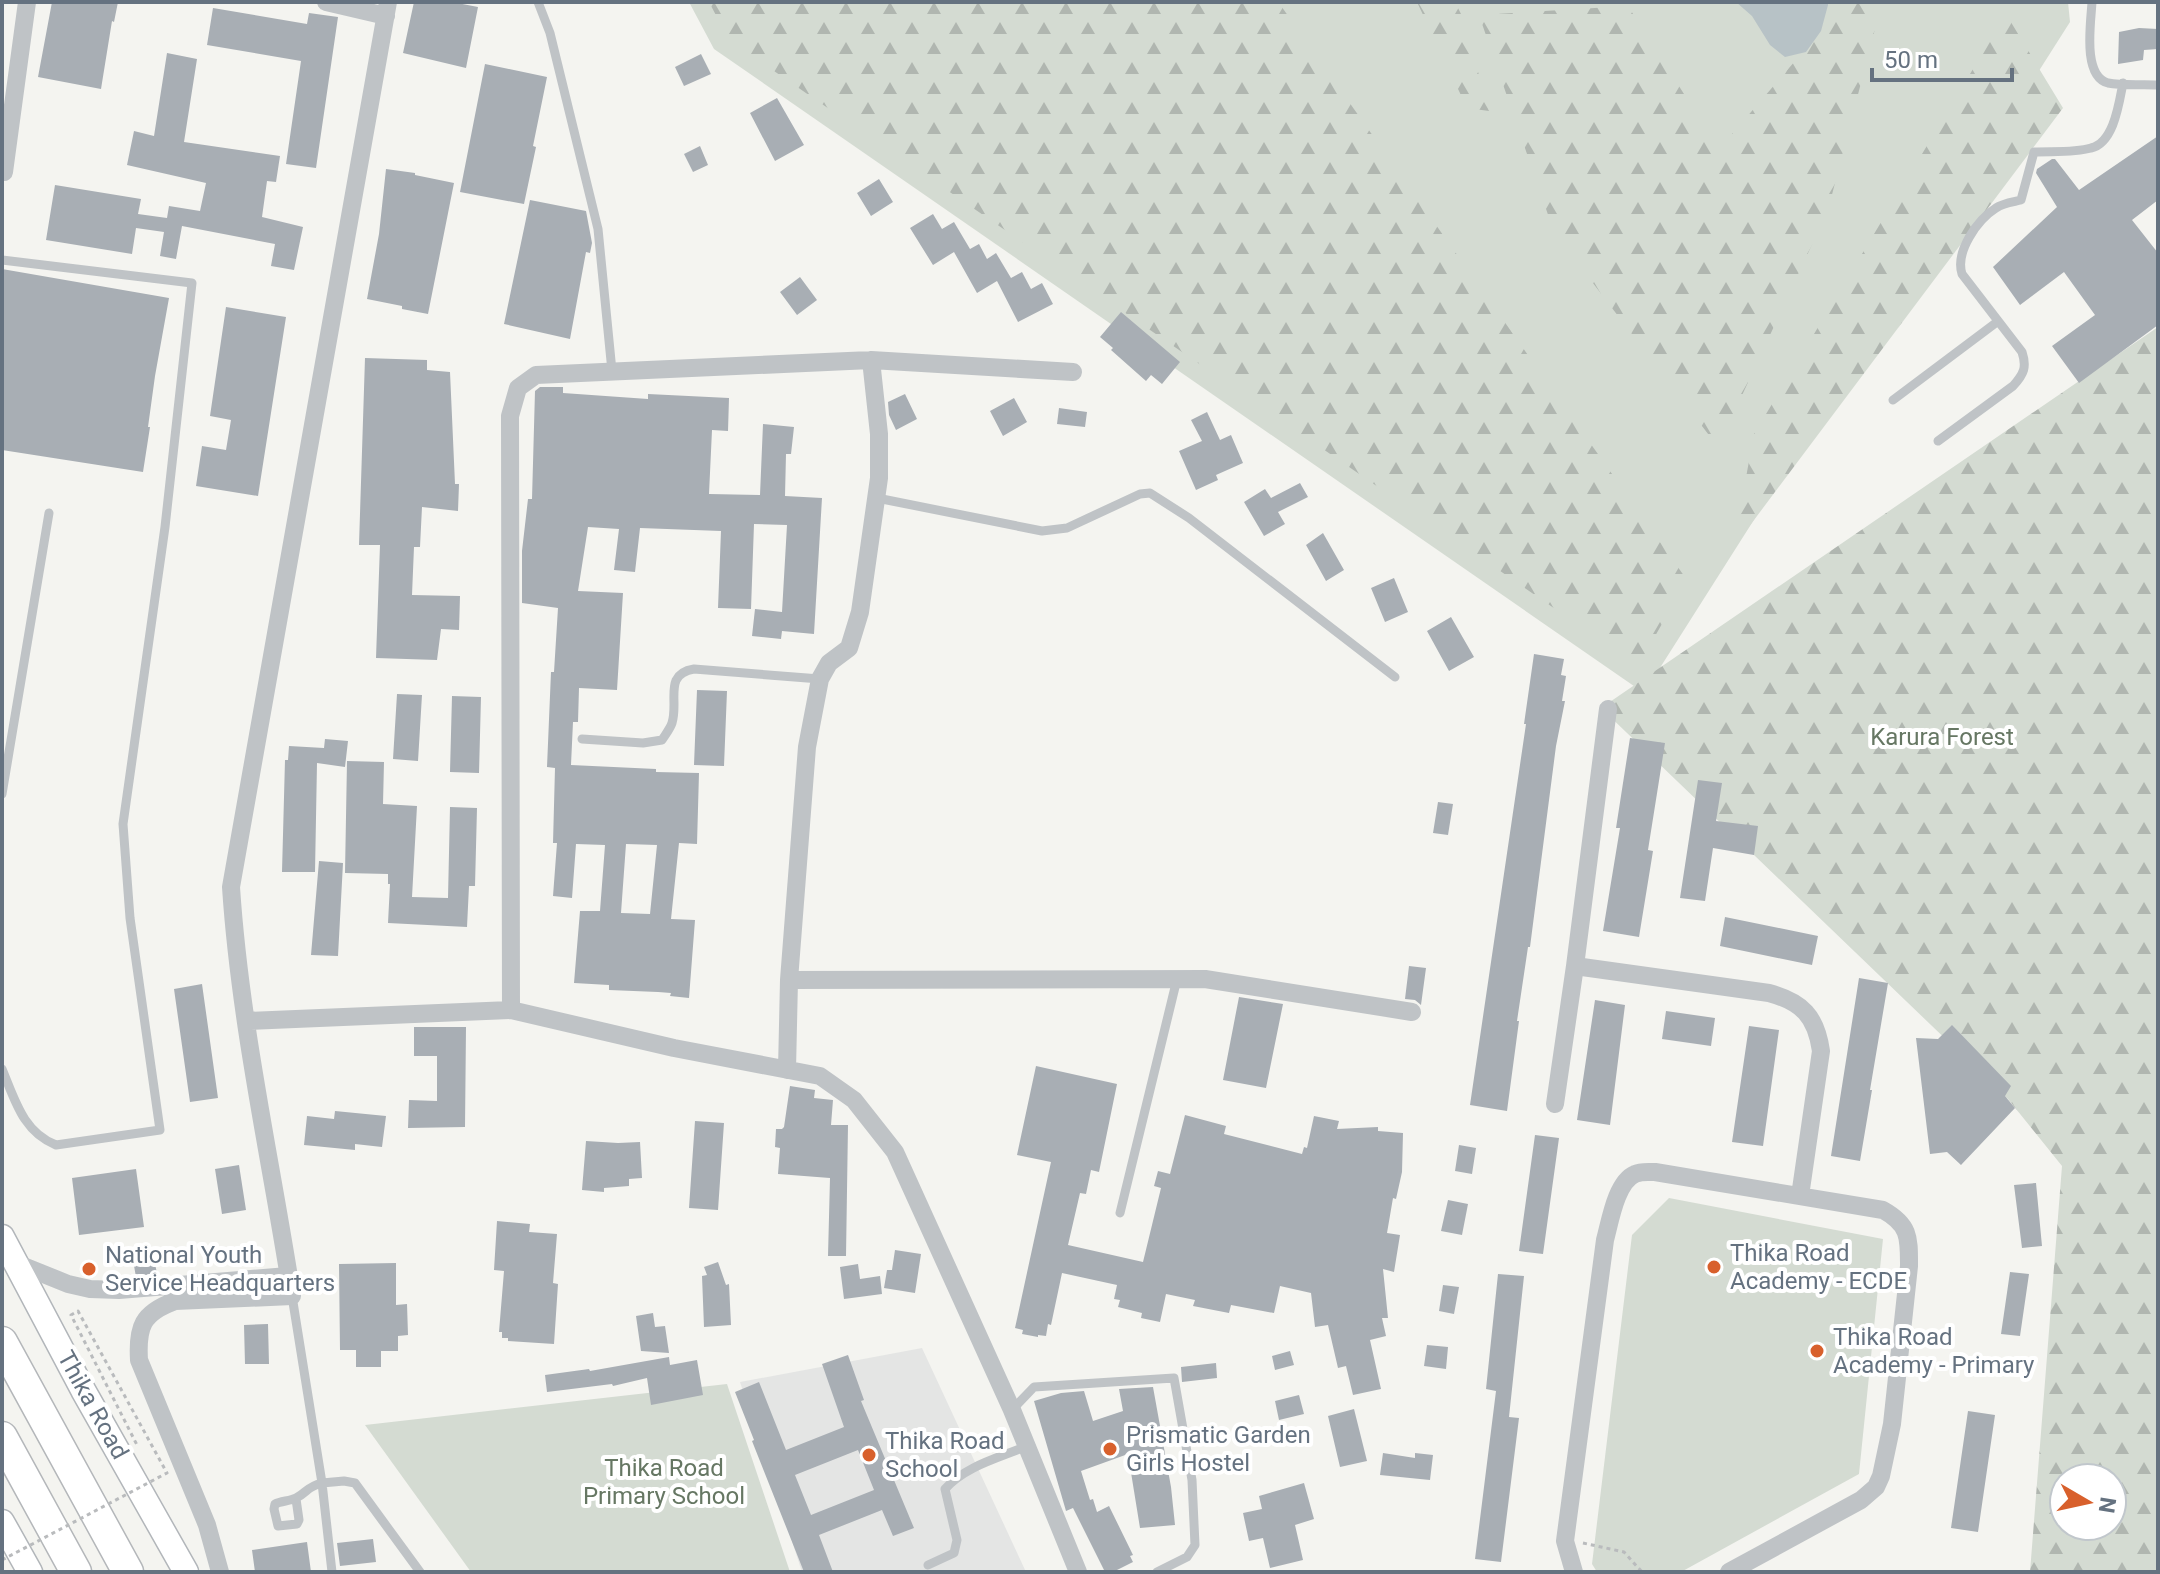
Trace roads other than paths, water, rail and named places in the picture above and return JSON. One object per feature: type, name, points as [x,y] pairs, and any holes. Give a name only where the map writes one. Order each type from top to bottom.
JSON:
[{"type":"highway","name":"Thika Road","points":[[2,1342],[128,1572]]},
{"type":"highway","points":[[2,1437],[76,1572]]},
{"type":"main road","name":"Thika Road","points":[[2,1237],[83,1390],[186,1572]]},
{"type":"main road","points":[[2,1522],[30,1572]]},
{"type":"street","points":[[3,177],[27,2]]},
{"type":"street","points":[[220,1572],[207,1525],[139,1360],[138,1338],[143,1322],[160,1307],[175,1301],[292,1296],[246,1021],[231,887],[387,9],[326,2]]},
{"type":"street","points":[[787,1070],[789,980],[807,747],[820,679],[829,663],[845,652],[854,635],[877,498],[880,466],[871,360]]},
{"type":"street","points":[[511,1010],[510,416],[518,388],[536,375],[871,360],[1073,372]]},
{"type":"street","points":[[1555,1104],[1608,709]]},
{"type":"street","points":[[1575,966],[1769,993],[1786,997],[1801,1007],[1812,1020],[1821,1051],[1800,1196]]},
{"type":"street","points":[[789,980],[1205,979],[1412,1012]]},
{"type":"street","points":[[246,1021],[511,1010],[674,1048],[820,1076],[854,1100],[895,1152],[1012,1410],[1078,1572]]},
{"type":"street","points":[[1574,1572],[1565,1541],[1605,1240],[1618,1195],[1626,1180],[1640,1172],[1883,1210],[1904,1227],[1909,1242],[1892,1424],[1876,1487],[1861,1500],[1729,1572]]},
{"type":"street","points":[[16,1263],[68,1284],[90,1289],[119,1290],[288,1276]]},
{"type":"lane","points":[[538,2],[550,33],[598,229],[612,371]]},
{"type":"lane","points":[[2092,2],[2090,46],[2092,68],[2098,78],[2107,82],[2158,85]]},
{"type":"lane","points":[[1938,441],[2013,386],[2026,368],[2022,352],[1962,274],[1962,252],[1967,241],[1994,210],[2021,200],[2034,152],[2094,148],[2107,137],[2114,123],[2123,83]]},
{"type":"lane","points":[[2,260],[192,283],[165,527],[123,824],[130,918],[160,1130],[56,1145],[42,1140],[22,1119],[2,1069]]},
{"type":"lane","points":[[1893,400],[1997,322]]},
{"type":"lane","points":[[877,498],[1042,531],[1067,528],[1140,494],[1150,493],[1189,518],[1395,677]]},
{"type":"lane","points":[[2,794],[49,513]]},
{"type":"lane","points":[[582,739],[643,743],[662,740],[672,723],[675,679],[682,671],[694,669],[820,679]]},
{"type":"lane","points":[[1120,1213],[1177,979]]},
{"type":"lane","points":[[292,1296],[322,1483],[332,1572]]},
{"type":"lane","points":[[1012,1410],[1034,1387],[1174,1378],[1192,1480],[1195,1545],[1187,1557],[1157,1572]]},
{"type":"lane","points":[[928,1565],[954,1553],[956,1547],[945,1489],[966,1472],[1027,1446]]},
{"type":"lane","points":[[296,1499],[308,1487],[322,1483],[355,1483],[420,1572]]},
{"type":"place","name":"Thika Road Academy - ECDE","points":[[1714,1267]]},
{"type":"place","name":"National Youth Service Headquarters","points":[[89,1269]]},
{"type":"place","name":"Thika Road Academy - Primary","points":[[1817,1351]]},
{"type":"place","name":"Prismatic Garden Girls Hostel","points":[[1110,1449]]},
{"type":"place","name":"Thika Road School","points":[[869,1455]]},
{"type":"park label","name":"Karura Forest","points":[[1942,737]]},
{"type":"park label","name":"Thika Road Primary School","points":[[664,1482]]}]
